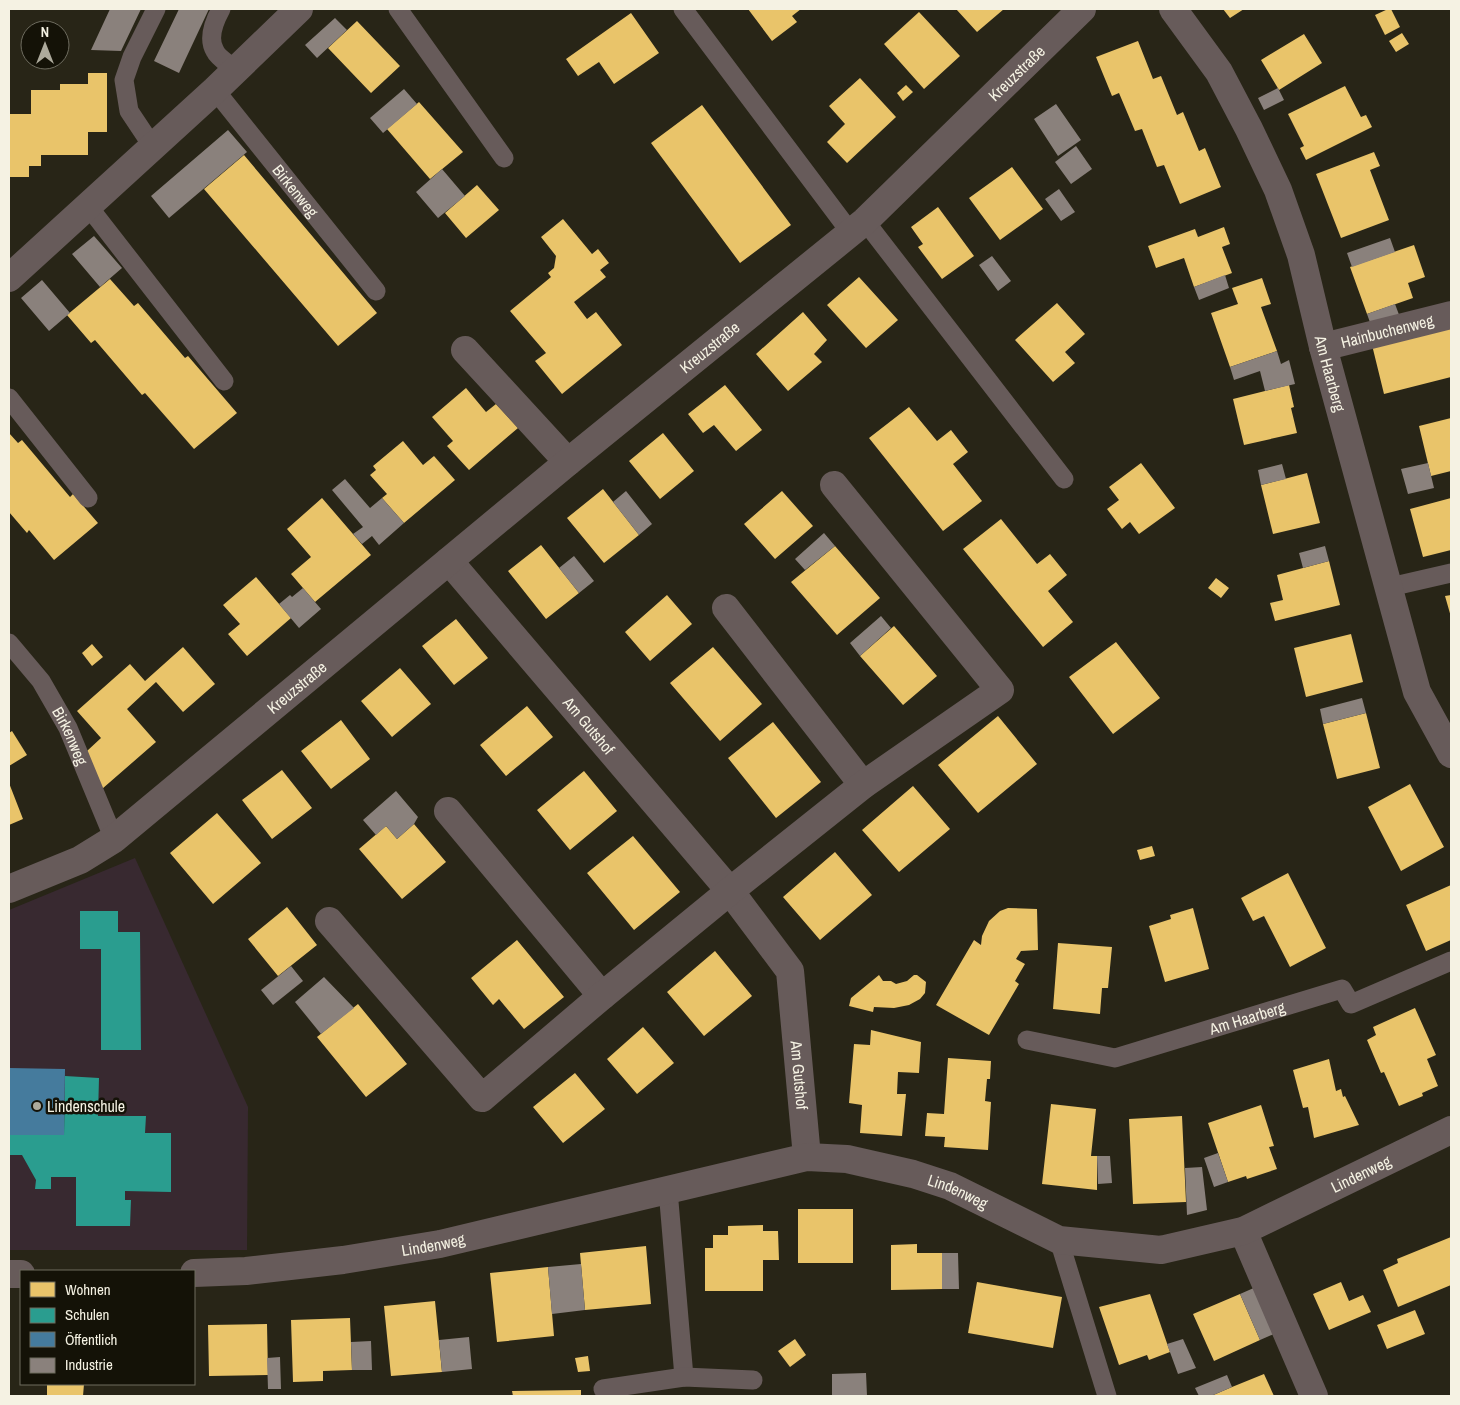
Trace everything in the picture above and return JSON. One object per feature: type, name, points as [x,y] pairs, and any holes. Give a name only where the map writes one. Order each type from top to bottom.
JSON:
[{"type":"street","points":[[9,278],[215,90],[299,9]]},
{"type":"street","name":"Kreuzstraße","points":[[9,889],[80,860],[114,839],[568,462],[858,227],[1082,9]]},
{"type":"street","name":"Am Haarberg","points":[[1173,9],[1219,72],[1250,129],[1278,190],[1301,255],[1323,347],[1390,587],[1417,692],[1451,754]]},
{"type":"street","name":"Hainbuchenweg","points":[[1323,347],[1451,315]]},
{"type":"street","points":[[465,350],[568,462]]},
{"type":"street","points":[[329,922],[482,1098],[602,996],[863,785],[1000,690],[834,485]]},
{"type":"street","name":"Am Gutshof","points":[[449,561],[730,891],[790,971],[806,1158]]},
{"type":"street","points":[[726,608],[863,785]]},
{"type":"street","points":[[448,811],[602,996]]},
{"type":"street","name":"Lindenweg","points":[[195,1273],[246,1271],[343,1260],[440,1244],[806,1158],[847,1159],[913,1174],[950,1186],[1060,1240],[1161,1250],[1243,1231],[1451,1130]]},
{"type":"street","points":[[1243,1231],[1314,1396]]},
{"type":"lane","points":[[153,147],[129,111],[124,80],[132,57],[156,9]]},
{"type":"lane","points":[[222,9],[216,19],[212,38],[215,52],[236,70]]},
{"type":"lane","points":[[398,9],[504,158]]},
{"type":"lane","points":[[683,9],[1064,479]]},
{"type":"lane","name":"Birkenweg","points":[[215,90],[376,291]]},
{"type":"lane","points":[[88,206],[224,381]]},
{"type":"lane","points":[[9,398],[88,498]]},
{"type":"lane","points":[[1390,587],[1451,573]]},
{"type":"lane","name":"Birkenweg","points":[[9,643],[41,681],[68,728],[114,839]]},
{"type":"lane","name":"Am Haarberg","points":[[1027,1040],[1115,1058],[1342,989],[1351,1004],[1451,961]]},
{"type":"lane","points":[[668,1190],[684,1377]]},
{"type":"lane","points":[[1060,1240],[1107,1396]]},
{"type":"lane","points":[[603,1389],[684,1377],[754,1380]]},
{"type":"shaded area","name":"Lindenschule","points":[[135,858],[248,1107],[247,1250],[9,1250],[9,910]]},
{"type":"building: Wohnen","points":[[748,9],[801,9],[792,16],[797,22],[772,41]]},
{"type":"building: Wohnen","points":[[956,9],[1004,9],[977,32]]},
{"type":"building: Wohnen","points":[[1223,9],[1244,9],[1230,18]]},
{"type":"building: Wohnen","points":[[1391,9],[1400,27],[1385,35],[1375,15]]},
{"type":"building: Wohnen","points":[[919,12],[960,56],[924,89],[884,44]]},
{"type":"building: Wohnen","points":[[631,13],[659,53],[614,84],[599,62],[578,76],[566,59]]},
{"type":"building: Wohnen","points":[[357,21],[400,66],[371,93],[328,48]]},
{"type":"building: Wohnen","points":[[1402,33],[1409,44],[1396,52],[1389,41]]},
{"type":"building: Wohnen","points":[[1304,34],[1322,63],[1279,90],[1261,60]]},
{"type":"building: Wohnen","points":[[1138,41],[1153,79],[1161,76],[1177,115],[1183,112],[1199,151],[1205,148],[1221,187],[1180,204],[1164,165],[1157,167],[1142,129],[1135,131],[1119,93],[1112,96],[1096,57]]},
{"type":"building: Wohnen","points":[[88,73],[107,73],[107,132],[88,132],[88,155],[41,155],[41,166],[29,166],[29,177],[9,177],[9,114],[31,114],[31,90],[60,90],[60,84],[88,84]]},
{"type":"building: Wohnen","points":[[860,78],[896,117],[847,163],[827,142],[845,124],[829,106]]},
{"type":"building: Wohnen","points":[[906,85],[913,92],[903,101],[897,93]]},
{"type":"building: Wohnen","points":[[1345,86],[1361,117],[1366,115],[1372,127],[1306,160],[1300,148],[1304,146],[1288,114]]},
{"type":"building: Wohnen","points":[[419,102],[463,152],[430,179],[387,129]]},
{"type":"building: Wohnen","points":[[702,105],[791,225],[740,263],[651,143]]},
{"type":"building: Wohnen","points":[[1374,152],[1380,166],[1370,170],[1389,220],[1341,238],[1316,174]]},
{"type":"building: Wohnen","points":[[244,155],[377,313],[338,346],[204,189]]},
{"type":"building: Wohnen","points":[[1012,167],[1043,209],[1000,240],[969,198]]},
{"type":"building: Wohnen","points":[[477,185],[499,210],[466,238],[445,213]]},
{"type":"building: Wohnen","points":[[938,207],[974,256],[942,279],[918,247],[923,244],[911,227]]},
{"type":"building: Wohnen","points":[[563,219],[592,254],[598,249],[609,263],[600,270],[606,277],[574,302],[587,319],[596,312],[622,345],[562,394],[535,361],[546,353],[510,311],[551,277],[548,273],[554,268],[556,256],[541,237]]},
{"type":"building: Wohnen","points":[[1224,227],[1230,244],[1222,247],[1232,273],[1194,287],[1184,258],[1156,268],[1148,246],[1195,229],[1198,237]]},
{"type":"building: Wohnen","points":[[1414,245],[1425,277],[1408,283],[1413,298],[1367,314],[1350,267]]},
{"type":"building: Wohnen","points":[[859,277],[898,320],[866,348],[827,305]]},
{"type":"building: Wohnen","points":[[1262,278],[1271,304],[1261,307],[1277,351],[1230,367],[1211,313],[1238,304],[1232,288]]},
{"type":"building: Wohnen","points":[[110,279],[134,306],[138,303],[185,358],[188,356],[237,413],[194,449],[145,393],[142,395],[95,340],[91,343],[67,315]]},
{"type":"building: Wohnen","points":[[1057,303],[1085,334],[1065,352],[1075,363],[1053,382],[1015,340]]},
{"type":"building: Wohnen","points":[[803,312],[827,340],[814,354],[822,362],[788,391],[756,354]]},
{"type":"building: Wohnen","points":[[1451,325],[1451,377],[1384,394],[1372,345]]},
{"type":"building: Wohnen","points":[[725,385],[762,430],[736,451],[714,425],[703,433],[688,414]]},
{"type":"building: Wohnen","points":[[1289,385],[1294,407],[1291,408],[1297,433],[1244,445],[1233,399]]},
{"type":"building: Wohnen","points":[[466,388],[486,412],[496,404],[518,428],[469,470],[447,446],[453,441],[432,417]]},
{"type":"building: Wohnen","points":[[909,407],[937,441],[951,430],[968,452],[953,464],[982,501],[943,531],[869,438]]},
{"type":"building: Wohnen","points":[[1451,418],[1451,471],[1431,476],[1419,426]]},
{"type":"building: Wohnen","points":[[9,433],[18,443],[22,440],[70,497],[73,494],[98,523],[54,560],[29,530],[27,533],[9,512]]},
{"type":"building: Wohnen","points":[[663,433],[694,471],[660,499],[629,461]]},
{"type":"building: Wohnen","points":[[403,441],[423,465],[434,456],[455,480],[404,523],[382,498],[387,494],[370,475],[376,470],[373,466]]},
{"type":"building: Wohnen","points":[[1141,463],[1175,508],[1139,534],[1130,522],[1122,529],[1107,509],[1119,500],[1109,487]]},
{"type":"building: Wohnen","points":[[1307,473],[1320,523],[1273,534],[1261,485]]},
{"type":"building: Wohnen","points":[[603,489],[639,535],[604,563],[567,518]]},
{"type":"building: Wohnen","points":[[782,491],[813,526],[775,559],[744,524]]},
{"type":"building: Wohnen","points":[[322,498],[371,555],[315,602],[291,574],[311,557],[287,529]]},
{"type":"building: Wohnen","points":[[1451,498],[1451,550],[1423,557],[1410,509]]},
{"type":"building: Wohnen","points":[[1001,519],[1037,564],[1050,554],[1067,575],[1048,591],[1073,622],[1043,647],[963,549]]},
{"type":"building: Wohnen","points":[[541,545],[579,593],[546,619],[508,571]]},
{"type":"building: Wohnen","points":[[835,546],[880,598],[837,635],[791,582]]},
{"type":"building: Wohnen","points":[[1329,561],[1340,605],[1275,621],[1270,603],[1283,600],[1277,575]]},
{"type":"building: Wohnen","points":[[256,577],[291,618],[247,656],[228,634],[240,624],[223,605]]},
{"type":"building: Wohnen","points":[[1216,578],[1229,588],[1221,598],[1208,588]]},
{"type":"building: Wohnen","points":[[667,595],[692,624],[650,661],[625,632]]},
{"type":"building: Wohnen","points":[[1451,595],[1451,617],[1445,596]]},
{"type":"building: Wohnen","points":[[456,619],[488,658],[454,685],[422,646]]},
{"type":"building: Wohnen","points":[[894,626],[937,676],[903,705],[860,656]]},
{"type":"building: Wohnen","points":[[1351,634],[1363,682],[1306,697],[1294,648]]},
{"type":"building: Wohnen","points":[[1116,642],[1160,698],[1113,734],[1069,677]]},
{"type":"building: Wohnen","points":[[92,644],[103,657],[92,666],[82,653]]},
{"type":"building: Wohnen","points":[[183,647],[215,684],[183,712],[156,682],[127,709],[156,742],[102,789],[87,751],[101,738],[77,711],[130,664],[145,681]]},
{"type":"building: Wohnen","points":[[713,647],[762,704],[720,741],[670,683]]},
{"type":"building: Wohnen","points":[[400,668],[431,704],[392,737],[361,701]]},
{"type":"building: Wohnen","points":[[527,706],[553,737],[506,776],[480,745]]},
{"type":"building: Wohnen","points":[[1366,713],[1380,768],[1337,779],[1323,724]]},
{"type":"building: Wohnen","points":[[998,716],[1037,764],[978,813],[938,765]]},
{"type":"building: Wohnen","points":[[341,720],[370,759],[331,789],[301,751]]},
{"type":"building: Wohnen","points":[[773,722],[821,782],[776,818],[728,758]]},
{"type":"building: Wohnen","points":[[12,731],[27,755],[9,766],[9,733]]},
{"type":"building: Wohnen","points":[[282,770],[312,808],[272,839],[242,800]]},
{"type":"building: Wohnen","points":[[584,771],[617,811],[570,850],[537,810]]},
{"type":"building: Wohnen","points":[[9,783],[23,819],[9,825]]},
{"type":"building: Wohnen","points":[[1410,784],[1444,847],[1401,871],[1368,807]]},
{"type":"building: Wohnen","points":[[913,786],[950,829],[899,872],[862,830]]},
{"type":"building: Wohnen","points":[[217,813],[261,863],[213,904],[170,853]]},
{"type":"building: Wohnen","points":[[414,824],[446,862],[402,899],[359,849],[386,826],[397,839]]},
{"type":"building: Wohnen","points":[[633,836],[680,892],[634,930],[587,873]]},
{"type":"building: Wohnen","points":[[1152,846],[1155,856],[1140,860],[1137,850]]},
{"type":"building: Wohnen","points":[[835,852],[872,895],[820,940],[783,897]]},
{"type":"building: Wohnen","points":[[1288,873],[1326,948],[1290,967],[1264,916],[1253,921],[1241,898]]},
{"type":"building: Wohnen","points":[[1451,885],[1451,940],[1426,951],[1406,905]]},
{"type":"building: Wohnen","points":[[287,907],[317,945],[278,976],[248,939]]},
{"type":"building: Wohnen","points":[[1008,908],[1037,909],[1038,950],[1021,951],[1016,959],[1025,964],[1015,981],[1019,984],[989,1035],[936,1005],[974,940],[981,945],[982,936],[989,921],[1000,911]]},
{"type":"building: Wohnen","points":[[1193,908],[1209,969],[1165,982],[1149,926],[1171,919],[1170,915]]},
{"type":"building: Wohnen","points":[[517,940],[564,997],[524,1029],[499,999],[493,1005],[471,978]]},
{"type":"building: Wohnen","points":[[1058,943],[1112,947],[1108,988],[1102,988],[1100,1014],[1053,1009]]},
{"type":"building: Wohnen","points":[[715,951],[752,996],[704,1036],[667,992]]},
{"type":"building: Wohnen","points":[[879,975],[883,981],[891,981],[896,984],[907,981],[914,975],[917,975],[926,982],[925,993],[920,999],[909,1005],[894,1008],[874,1007],[873,1012],[849,1006],[851,998]]},
{"type":"building: Wohnen","points":[[358,1004],[407,1064],[366,1097],[317,1037]]},
{"type":"building: Wohnen","points":[[1415,1008],[1436,1055],[1427,1059],[1438,1086],[1422,1093],[1423,1096],[1399,1106],[1384,1072],[1381,1073],[1367,1040],[1376,1035],[1373,1027]]},
{"type":"building: Wohnen","points":[[643,1027],[674,1063],[637,1094],[607,1059]]},
{"type":"building: Wohnen","points":[[871,1030],[921,1042],[919,1073],[898,1072],[897,1094],[906,1094],[902,1136],[860,1133],[862,1105],[849,1103],[854,1044],[870,1045]]},
{"type":"building: Wohnen","points":[[948,1058],[991,1061],[990,1079],[987,1079],[985,1101],[991,1102],[988,1150],[944,1147],[945,1137],[925,1136],[927,1113],[944,1114]]},
{"type":"building: Wohnen","points":[[1329,1059],[1336,1091],[1341,1089],[1343,1097],[1345,1096],[1359,1125],[1314,1138],[1308,1107],[1303,1108],[1293,1070]]},
{"type":"building: Wohnen","points":[[575,1073],[605,1109],[563,1143],[533,1107]]},
{"type":"building: Wohnen","points":[[1051,1104],[1096,1109],[1091,1156],[1097,1156],[1097,1190],[1042,1184]]},
{"type":"building: Wohnen","points":[[1261,1105],[1274,1146],[1269,1147],[1277,1169],[1247,1179],[1246,1176],[1228,1182],[1208,1123]]},
{"type":"building: Wohnen","points":[[1182,1116],[1186,1202],[1133,1204],[1129,1119]]},
{"type":"building: Wohnen","points":[[798,1209],[853,1209],[853,1263],[798,1263]]},
{"type":"building: Wohnen","points":[[763,1225],[763,1231],[778,1231],[779,1260],[763,1260],[763,1291],[705,1291],[705,1248],[713,1248],[713,1235],[728,1235],[728,1226]]},
{"type":"building: Wohnen","points":[[1451,1237],[1451,1285],[1398,1307],[1383,1270],[1398,1263],[1397,1259]]},
{"type":"building: Wohnen","points":[[917,1244],[917,1253],[942,1253],[942,1289],[891,1290],[891,1245]]},
{"type":"building: Wohnen","points":[[646,1246],[651,1304],[585,1310],[580,1253]]},
{"type":"building: Wohnen","points":[[548,1267],[554,1336],[497,1342],[490,1273]]},
{"type":"building: Wohnen","points":[[977,1282],[1062,1297],[1053,1348],[968,1333]]},
{"type":"building: Wohnen","points":[[1341,1282],[1349,1301],[1363,1295],[1371,1312],[1329,1330],[1313,1294]]},
{"type":"building: Wohnen","points":[[1150,1294],[1170,1352],[1149,1360],[1147,1355],[1119,1365],[1099,1307]]},
{"type":"building: Wohnen","points":[[1240,1294],[1260,1340],[1214,1361],[1193,1314]]},
{"type":"building: Wohnen","points":[[435,1301],[442,1372],[391,1376],[384,1306]]},
{"type":"building: Wohnen","points":[[1415,1310],[1425,1334],[1387,1349],[1377,1325]]},
{"type":"building: Wohnen","points":[[350,1318],[352,1370],[323,1371],[323,1381],[293,1382],[291,1320]]},
{"type":"building: Wohnen","points":[[267,1324],[268,1375],[209,1376],[208,1325]]},
{"type":"building: Wohnen","points":[[795,1339],[806,1355],[790,1367],[778,1351]]},
{"type":"building: Wohnen","points":[[588,1356],[590,1371],[578,1372],[575,1358]]},
{"type":"building: Wohnen","points":[[1264,1374],[1274,1396],[1211,1396],[1232,1387]]},
{"type":"building: Wohnen","points":[[47,1385],[84,1385],[83,1396],[47,1396]]},
{"type":"building: Wohnen","points":[[581,1390],[581,1396],[513,1396],[512,1391]]},
{"type":"building: Schulen","points":[[80,911],[118,911],[118,932],[140,932],[141,1050],[101,1050],[101,949],[80,949]]},
{"type":"building: Schulen","points":[[65,1076],[99,1078],[98,1116],[146,1116],[145,1133],[171,1133],[171,1192],[125,1191],[125,1200],[131,1200],[130,1226],[76,1226],[76,1177],[51,1177],[51,1189],[35,1189],[36,1180],[22,1155],[9,1155],[9,1135],[64,1135]]},
{"type":"building: Öffentlich","name":"Lindenschule","points":[[9,1068],[65,1069],[64,1135],[9,1135]]},
{"type":"building: Industrie","points":[[110,9],[141,9],[121,51],[91,50]]},
{"type":"building: Industrie","points":[[179,9],[209,9],[179,73],[154,61]]},
{"type":"building: Industrie","points":[[335,18],[347,30],[317,58],[305,45]]},
{"type":"building: Industrie","points":[[1278,88],[1284,100],[1264,110],[1258,98]]},
{"type":"building: Industrie","points":[[404,89],[417,104],[383,133],[370,118]]},
{"type":"building: Industrie","points":[[1056,104],[1081,140],[1058,156],[1034,119]]},
{"type":"building: Industrie","points":[[228,130],[247,152],[169,218],[151,196]]},
{"type":"building: Industrie","points":[[1076,146],[1092,169],[1071,184],[1055,162]]},
{"type":"building: Industrie","points":[[442,169],[465,196],[438,218],[416,192]]},
{"type":"building: Industrie","points":[[1059,189],[1075,212],[1061,221],[1045,199]]},
{"type":"building: Industrie","points":[[94,236],[122,268],[100,287],[72,254]]},
{"type":"building: Industrie","points":[[1390,238],[1395,252],[1352,267],[1347,253]]},
{"type":"building: Industrie","points":[[992,256],[1011,281],[998,291],[979,265]]},
{"type":"building: Industrie","points":[[1225,275],[1229,288],[1199,300],[1194,287]]},
{"type":"building: Industrie","points":[[42,280],[70,313],[49,331],[21,298]]},
{"type":"building: Industrie","points":[[1395,304],[1401,320],[1372,328],[1367,314]]},
{"type":"building: Industrie","points":[[1277,351],[1281,364],[1289,360],[1295,384],[1265,391],[1260,371],[1234,380],[1230,367]]},
{"type":"building: Industrie","points":[[1428,463],[1434,488],[1408,494],[1401,469]]},
{"type":"building: Industrie","points":[[1282,464],[1286,479],[1261,485],[1258,470]]},
{"type":"building: Industrie","points":[[345,479],[370,508],[382,498],[404,523],[379,545],[372,536],[362,544],[353,534],[363,527],[332,490]]},
{"type":"building: Industrie","points":[[626,491],[652,524],[639,535],[613,502]]},
{"type":"building: Industrie","points":[[824,533],[835,546],[805,570],[795,559]]},
{"type":"building: Industrie","points":[[1325,546],[1329,561],[1303,568],[1299,553]]},
{"type":"building: Industrie","points":[[574,556],[594,581],[579,593],[559,568]]},
{"type":"building: Industrie","points":[[303,588],[321,609],[299,628],[279,604]]},
{"type":"building: Industrie","points":[[881,616],[891,628],[860,656],[850,643]]},
{"type":"building: Industrie","points":[[1362,698],[1366,713],[1323,724],[1320,709]]},
{"type":"building: Industrie","points":[[396,791],[418,817],[414,824],[397,839],[386,826],[376,835],[363,820]]},
{"type":"building: Industrie","points":[[291,966],[303,981],[273,1005],[261,990]]},
{"type":"building: Industrie","points":[[324,977],[354,1008],[321,1034],[295,1002]]},
{"type":"building: Industrie","points":[[1218,1153],[1228,1182],[1214,1187],[1204,1158]]},
{"type":"building: Industrie","points":[[1097,1156],[1110,1156],[1112,1183],[1098,1184]]},
{"type":"building: Industrie","points":[[1202,1167],[1207,1210],[1187,1215],[1185,1168]]},
{"type":"building: Industrie","points":[[942,1253],[958,1253],[959,1289],[942,1289]]},
{"type":"building: Industrie","points":[[581,1264],[585,1310],[552,1314],[548,1267]]},
{"type":"building: Industrie","points":[[1256,1287],[1276,1333],[1260,1340],[1240,1294]]},
{"type":"building: Industrie","points":[[469,1337],[472,1369],[442,1372],[439,1340]]},
{"type":"building: Industrie","points":[[1183,1339],[1196,1368],[1178,1374],[1167,1344]]},
{"type":"building: Industrie","points":[[371,1341],[372,1370],[352,1370],[351,1342]]},
{"type":"building: Industrie","points":[[280,1357],[281,1389],[268,1389],[267,1358]]},
{"type":"building: Industrie","points":[[866,1373],[867,1396],[832,1396],[832,1374]]},
{"type":"building: Industrie","points":[[1227,1375],[1232,1387],[1211,1396],[1199,1396],[1195,1388]]},
{"type":"place","name":"Lindenschule","points":[[37,1106]]}]
